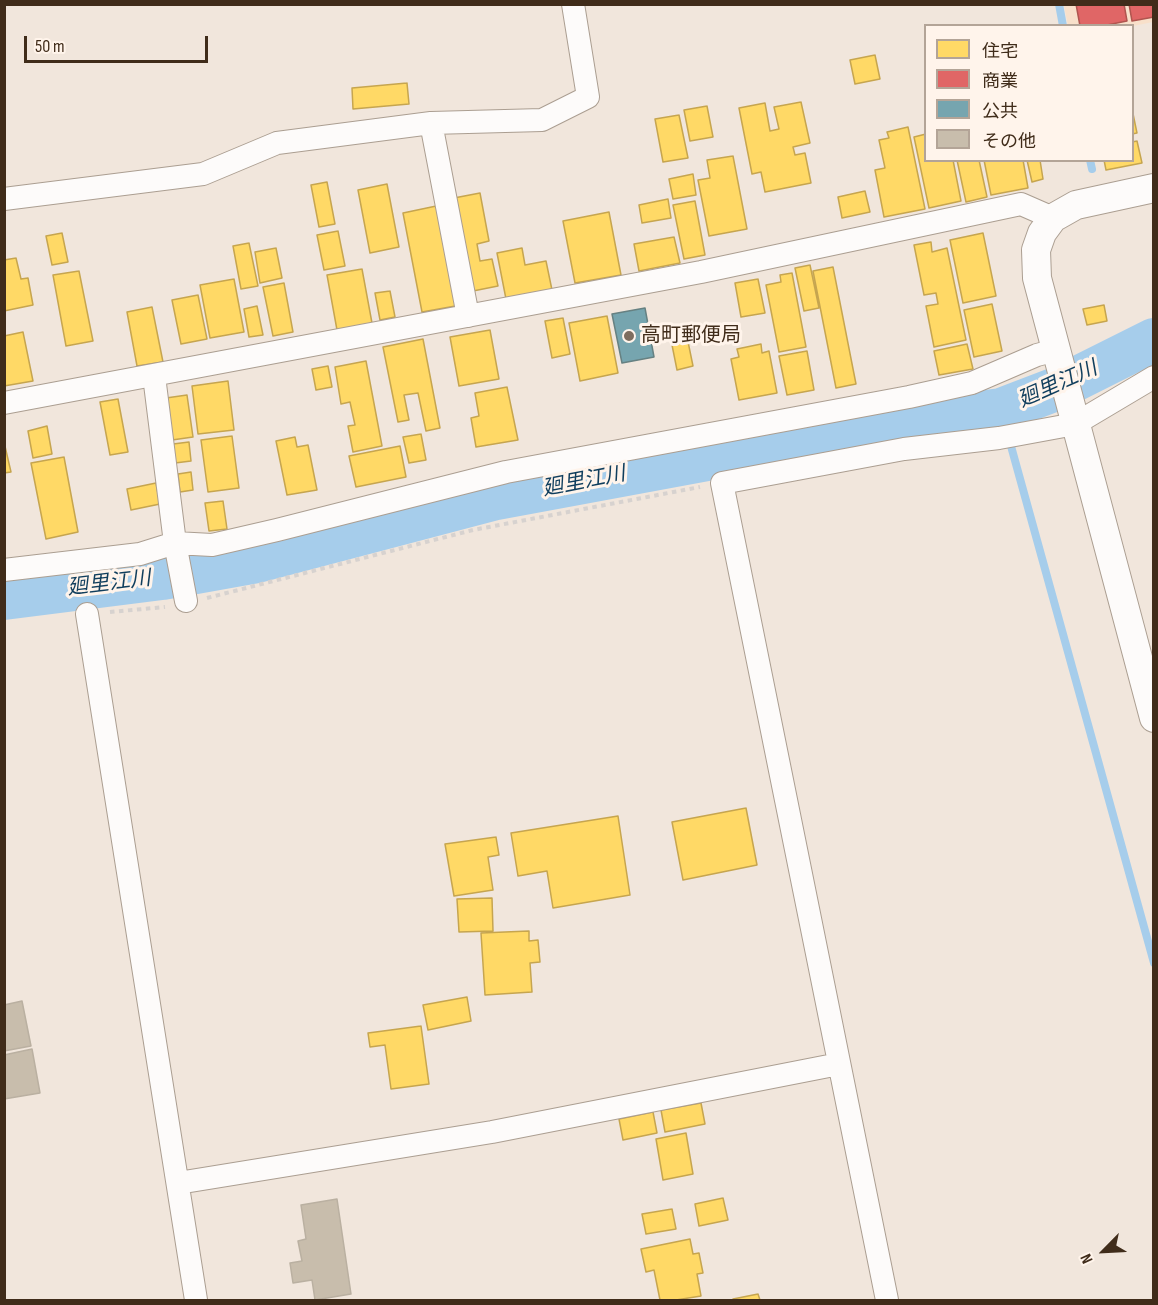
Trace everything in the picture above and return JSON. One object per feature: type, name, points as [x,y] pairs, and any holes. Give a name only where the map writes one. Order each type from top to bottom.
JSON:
[{"type":"street","points":[[4,199],[203,174],[277,142],[431,123],[542,120],[588,97],[573,4]]},
{"type":"street","points":[[431,123],[468,316]]},
{"type":"street","points":[[1153,716],[1037,278],[1036,250],[1042,233],[1053,218],[1076,205],[1154,188]]},
{"type":"street","points":[[4,403],[701,272],[1021,204],[1053,218]]},
{"type":"street","points":[[4,570],[140,554],[175,543],[212,545],[506,472],[972,383],[1037,355],[1056,350]]},
{"type":"street","points":[[154,376],[175,543],[186,601]]},
{"type":"street","points":[[887,1300],[722,483],[904,449],[1009,436],[1075,424],[1154,377]]},
{"type":"street","points":[[87,614],[196,1300]]},
{"type":"street","points":[[178,1183],[492,1132],[839,1064]]},
{"type":"path","points":[[87,614],[178,606],[186,601],[248,589],[473,530],[722,483]]},
{"type":"shaded area","points":[[1064,5],[1153,5],[1153,22],[1134,26],[1068,24]]},
{"type":"building: 住宅","points":[[875,55],[880,79],[855,84],[850,60]]},
{"type":"building: 住宅","points":[[407,83],[409,104],[353,109],[352,88]]},
{"type":"building: 住宅","points":[[801,102],[810,143],[793,147],[795,155],[805,153],[811,183],[765,192],[761,172],[752,174],[739,108],[765,103],[770,131],[779,129],[774,107]]},
{"type":"building: 住宅","points":[[707,106],[713,137],[690,141],[684,110]]},
{"type":"building: 住宅","points":[[679,115],[688,158],[663,162],[655,119]]},
{"type":"building: 住宅","points":[[908,127],[925,209],[884,217],[875,170],[885,168],[879,140],[889,138],[887,132]]},
{"type":"building: 住宅","points":[[924,134],[924,162],[953,162],[961,201],[929,208],[914,137]]},
{"type":"building: 住宅","points":[[1137,141],[1142,163],[1106,170],[1104,162],[1134,162],[1134,142]]},
{"type":"building: 住宅","points":[[733,156],[747,229],[709,236],[698,180],[710,178],[707,160]]},
{"type":"building: 住宅","points":[[957,162],[979,162],[987,197],[966,202]]},
{"type":"building: 住宅","points":[[984,162],[1023,162],[1028,188],[991,195]]},
{"type":"building: 住宅","points":[[1027,162],[1040,162],[1043,179],[1032,182]]},
{"type":"building: 住宅","points":[[693,174],[696,195],[673,199],[669,179]]},
{"type":"building: 住宅","points":[[327,182],[335,224],[319,227],[311,185]]},
{"type":"building: 住宅","points":[[387,184],[399,247],[370,253],[358,190]]},
{"type":"building: 住宅","points":[[865,191],[870,212],[842,218],[838,197]]},
{"type":"building: 住宅","points":[[480,193],[489,241],[477,244],[480,261],[492,259],[498,286],[473,291],[454,198]]},
{"type":"building: 住宅","points":[[668,199],[671,218],[642,223],[639,205]]},
{"type":"building: 住宅","points":[[695,201],[705,255],[684,259],[673,205]]},
{"type":"building: 住宅","points":[[441,205],[461,305],[422,312],[403,213]]},
{"type":"building: 住宅","points":[[609,212],[621,275],[575,283],[563,221]]},
{"type":"building: 住宅","points":[[338,231],[345,266],[324,270],[317,235]]},
{"type":"building: 住宅","points":[[62,233],[68,262],[52,265],[46,236]]},
{"type":"building: 住宅","points":[[983,233],[996,296],[963,303],[950,240]]},
{"type":"building: 住宅","points":[[674,237],[680,263],[639,271],[634,244]]},
{"type":"building: 住宅","points":[[931,242],[932,252],[947,248],[966,340],[934,347],[926,306],[938,304],[936,293],[924,295],[914,245]]},
{"type":"building: 住宅","points":[[249,243],[258,286],[241,289],[233,246]]},
{"type":"building: 住宅","points":[[276,248],[282,278],[260,283],[255,252]]},
{"type":"building: 住宅","points":[[522,248],[525,265],[546,261],[552,290],[506,299],[497,253]]},
{"type":"building: 住宅","points":[[16,258],[21,279],[28,278],[33,305],[4,311],[4,260]]},
{"type":"building: 住宅","points":[[810,265],[819,308],[804,311],[795,268]]},
{"type":"building: 住宅","points":[[833,267],[856,384],[836,388],[813,271]]},
{"type":"building: 住宅","points":[[362,269],[372,323],[337,330],[327,275]]},
{"type":"building: 住宅","points":[[79,271],[93,341],[66,346],[53,275]]},
{"type":"building: 住宅","points":[[792,273],[806,347],[779,352],[766,285],[781,282],[780,275]]},
{"type":"building: 住宅","points":[[234,279],[244,332],[210,338],[200,285]]},
{"type":"building: 住宅","points":[[758,279],[765,313],[741,317],[735,283]]},
{"type":"building: 住宅","points":[[284,283],[293,332],[273,336],[263,287]]},
{"type":"building: 住宅","points":[[390,291],[395,317],[380,320],[375,293]]},
{"type":"building: 住宅","points":[[198,295],[207,339],[181,344],[172,300]]},
{"type":"building: 住宅","points":[[992,304],[1002,351],[974,357],[964,310]]},
{"type":"building: 住宅","points":[[1104,305],[1107,321],[1087,325],[1083,309]]},
{"type":"building: 住宅","points":[[257,306],[263,335],[249,337],[244,309]]},
{"type":"building: 住宅","points":[[152,307],[163,362],[137,366],[127,312]]},
{"type":"building: 住宅","points":[[607,316],[618,373],[580,381],[569,323]]},
{"type":"building: 住宅","points":[[563,318],[570,354],[552,358],[545,321]]},
{"type":"building: 住宅","points":[[685,327],[693,366],[677,370],[669,330]]},
{"type":"building: 住宅","points":[[490,330],[499,379],[459,386],[450,337]]},
{"type":"building: 住宅","points":[[23,332],[33,381],[4,386],[4,336]]},
{"type":"building: 住宅","points":[[423,339],[440,428],[426,431],[418,393],[404,395],[409,420],[398,422],[383,347]]},
{"type":"building: 住宅","points":[[761,344],[762,353],[769,351],[777,393],[739,400],[731,359],[739,357],[737,349]]},
{"type":"building: 住宅","points":[[967,344],[973,369],[939,375],[934,351]]},
{"type":"building: 住宅","points":[[807,351],[814,390],[787,395],[779,356]]},
{"type":"building: 住宅","points":[[366,361],[382,446],[353,452],[348,426],[355,425],[350,402],[341,404],[335,367]]},
{"type":"building: 住宅","points":[[328,366],[332,387],[316,390],[312,369]]},
{"type":"building: 住宅","points":[[228,381],[234,430],[198,434],[192,386]]},
{"type":"building: 住宅","points":[[507,387],[518,440],[476,447],[471,418],[479,416],[475,393]]},
{"type":"building: 住宅","points":[[187,395],[193,437],[172,440],[166,398]]},
{"type":"building: 住宅","points":[[118,399],[128,452],[110,455],[100,402]]},
{"type":"building: 住宅","points":[[47,426],[52,454],[33,458],[28,431]]},
{"type":"building: 住宅","points":[[421,434],[426,460],[409,463],[403,437]]},
{"type":"building: 住宅","points":[[232,436],[239,488],[208,492],[201,440]]},
{"type":"building: 住宅","points":[[295,437],[297,447],[308,445],[317,490],[287,495],[276,441]]},
{"type":"building: 住宅","points":[[4,442],[11,472],[4,473]]},
{"type":"building: 住宅","points":[[189,442],[191,461],[175,463],[173,444]]},
{"type":"building: 住宅","points":[[400,446],[406,477],[356,487],[349,456]]},
{"type":"building: 住宅","points":[[64,457],[78,532],[46,539],[31,463]]},
{"type":"building: 住宅","points":[[191,472],[193,490],[180,492],[178,474]]},
{"type":"building: 住宅","points":[[156,483],[160,504],[131,510],[127,489]]},
{"type":"building: 住宅","points":[[223,501],[227,529],[209,531],[205,503]]},
{"type":"building: 住宅","points":[[746,808],[757,865],[683,880],[672,822]]},
{"type":"building: 住宅","points":[[618,816],[630,895],[553,908],[547,871],[518,876],[511,833]]},
{"type":"building: 住宅","points":[[496,837],[499,855],[488,857],[493,890],[454,896],[445,844]]},
{"type":"building: 住宅","points":[[492,898],[493,931],[459,932],[457,899]]},
{"type":"building: 住宅","points":[[529,931],[529,941],[538,940],[540,962],[530,963],[532,992],[485,995],[481,933]]},
{"type":"building: 住宅","points":[[467,997],[471,1021],[428,1030],[423,1005]]},
{"type":"building: 住宅","points":[[421,1026],[429,1084],[391,1089],[385,1045],[370,1047],[368,1033]]},
{"type":"building: 住宅","points":[[701,1103],[705,1124],[665,1132],[661,1110]]},
{"type":"building: 住宅","points":[[653,1112],[657,1133],[623,1140],[619,1119]]},
{"type":"building: 住宅","points":[[686,1133],[693,1174],[663,1180],[656,1139]]},
{"type":"building: 住宅","points":[[723,1198],[728,1220],[699,1226],[695,1204]]},
{"type":"building: 住宅","points":[[672,1209],[676,1229],[646,1234],[642,1214]]},
{"type":"building: 住宅","points":[[690,1239],[693,1254],[699,1253],[703,1273],[697,1274],[701,1296],[660,1300],[654,1270],[646,1272],[641,1249]]},
{"type":"building: 住宅","points":[[758,1294],[760,1300],[733,1300],[733,1299]]},
{"type":"building: 商業","points":[[1076,4],[1124,4],[1127,21],[1112,24],[1080,24]]},
{"type":"building: 商業","points":[[1129,4],[1154,4],[1154,17],[1132,21]]},
{"type":"building: 公共","points":[[645,308],[654,357],[622,363],[612,314]]},
{"type":"building: その他","points":[[22,1001],[31,1046],[4,1051],[4,1005]]},
{"type":"building: その他","points":[[32,1049],[40,1093],[4,1099],[4,1055]]},
{"type":"building: その他","points":[[337,1199],[351,1294],[315,1300],[312,1280],[293,1283],[290,1263],[302,1261],[298,1241],[306,1239],[301,1205]]},
{"type":"waterway","points":[[1059,4],[1063,24]]},
{"type":"waterway","points":[[1090,162],[1092,169]]},
{"type":"waterway","name":"廻里江川","points":[[4,598],[162,578],[257,561],[496,498],[901,423],[1001,410],[1056,389],[1154,340]]},
{"type":"waterway","points":[[1001,410],[1154,963]]},
{"type":"place","name":"高町郵便局","points":[[629,336]]}]
